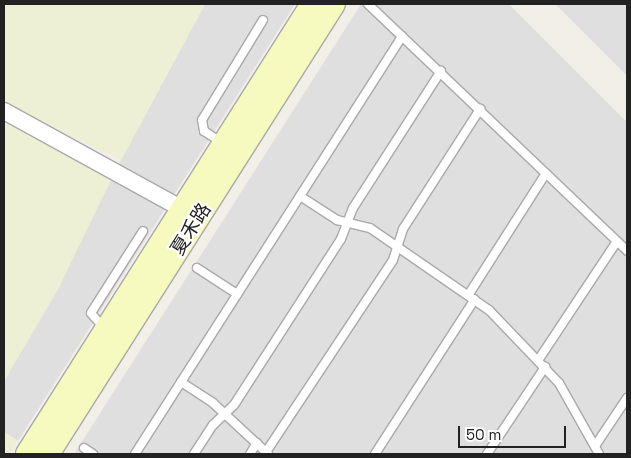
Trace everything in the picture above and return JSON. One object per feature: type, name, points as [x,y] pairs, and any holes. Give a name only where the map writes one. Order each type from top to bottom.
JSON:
[{"type":"street","name":"夏禾路","points":[[27,454],[312,4]]},
{"type":"street","name":"夏禾路","points":[[48,454],[334,4]]},
{"type":"street","points":[[4,111],[182,209]]},
{"type":"lane","points":[[368,4],[441,71],[627,250]]},
{"type":"lane","points":[[224,144],[204,130],[202,120],[263,20]]},
{"type":"lane","points":[[135,454],[402,36]]},
{"type":"lane","points":[[194,454],[225,414],[341,239],[347,222],[441,71]]},
{"type":"lane","points":[[181,382],[225,414],[267,453],[393,260],[403,229],[480,109]]},
{"type":"lane","points":[[375,454],[546,173]]},
{"type":"lane","points":[[300,196],[347,222],[370,228],[472,296],[539,359],[599,454]]},
{"type":"lane","points":[[106,330],[91,313],[143,231]]},
{"type":"lane","points":[[539,359],[617,241]]},
{"type":"lane","points":[[197,268],[237,294]]},
{"type":"lane","points":[[487,454],[545,367]]},
{"type":"lane","points":[[595,446],[627,398]]},
{"type":"lane","points":[[250,454],[257,443]]},
{"type":"lane","points":[[84,448],[93,454]]},
{"type":"shaded area","points":[[205,4],[295,4],[18,441],[4,432],[4,381],[58,289],[100,199]]},
{"type":"shaded area","points":[[361,4],[509,4],[627,122],[627,454],[74,454]]},
{"type":"shaded area","points":[[555,4],[627,4],[627,76]]},
{"type":"green space","points":[[4,4],[205,4],[121,160],[4,105]]},
{"type":"green space","points":[[4,122],[113,176],[58,289],[4,381]]},
{"type":"green space","points":[[4,432],[18,441],[10,454],[4,454]]}]
